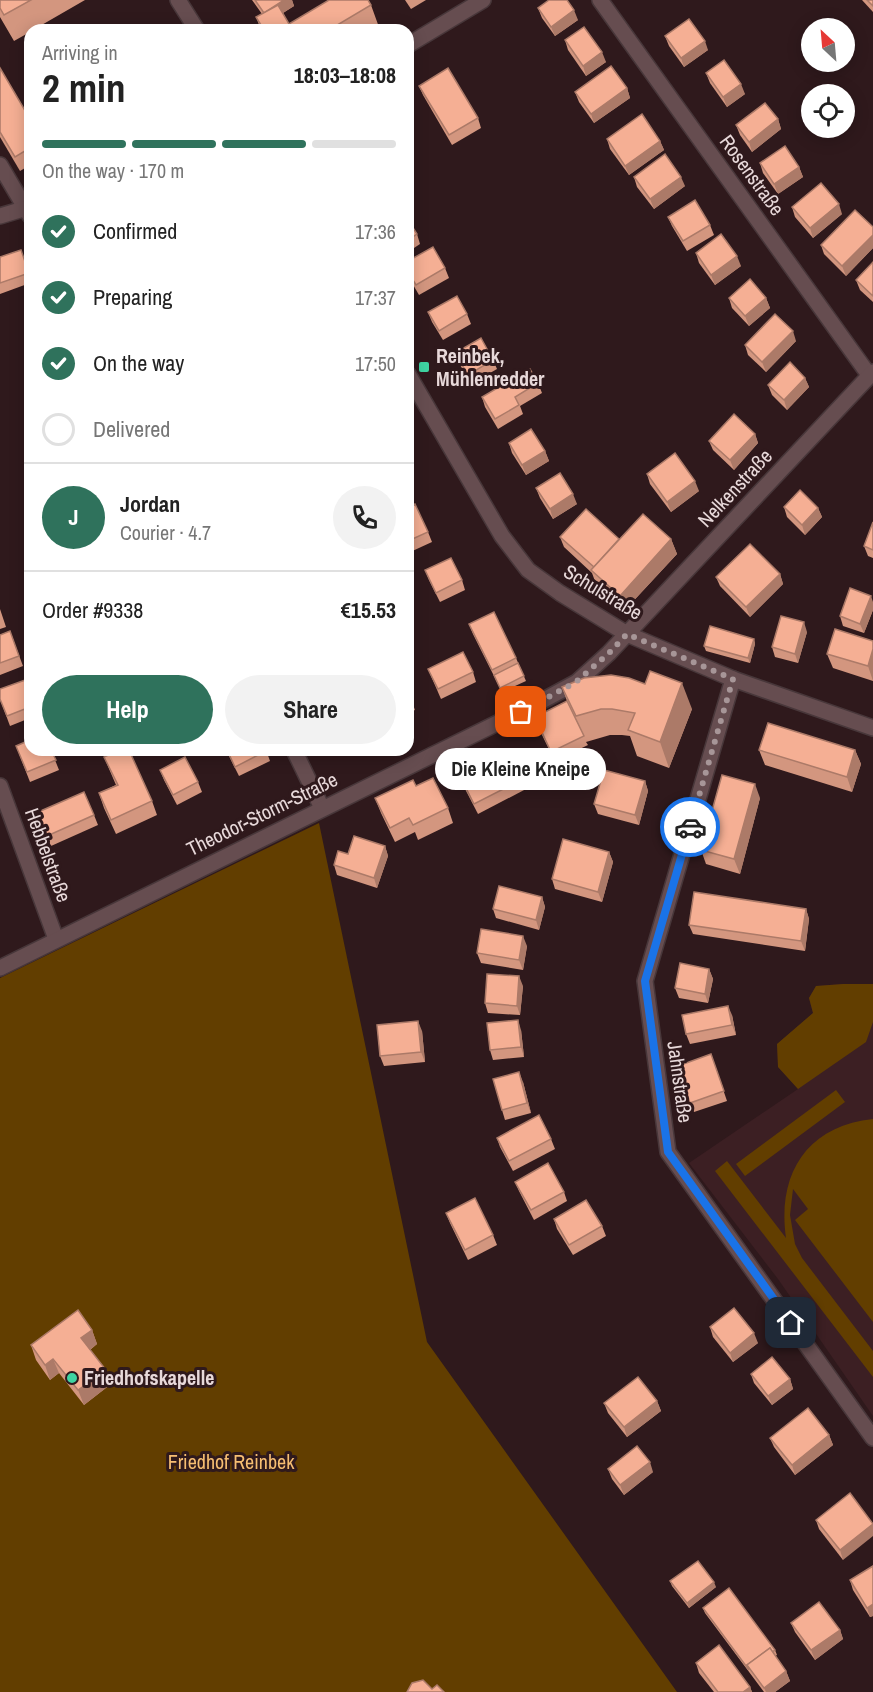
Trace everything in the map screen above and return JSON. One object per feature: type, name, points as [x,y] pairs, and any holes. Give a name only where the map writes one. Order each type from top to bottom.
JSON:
[{"type":"street","points":[[178,0],[193,24]]},
{"type":"street","points":[[414,41],[483,0]]},
{"type":"street","name":"Rosenstraße","points":[[600,0],[871,374]]},
{"type":"street","points":[[0,165],[24,202]]},
{"type":"street","points":[[0,216],[24,211]]},
{"type":"street","name":"Nelkenstraße","points":[[627,634],[871,374]]},
{"type":"street","name":"Schulstraße","points":[[414,384],[502,536],[528,570],[560,593],[627,634],[733,679],[873,728]]},
{"type":"street","name":"Theodor-Storm-Straße","points":[[0,968],[565,689],[587,673],[627,634]]},
{"type":"street","name":"Jahnstraße","points":[[733,679],[645,981],[668,1152],[873,1438]]},
{"type":"street","points":[[297,756],[322,808]]},
{"type":"street","name":"Hebbelstraße","points":[[0,786],[56,939]]},
{"type":"shaded area","points":[[873,984],[873,1416],[778,1279],[689,1163],[798,1089],[778,1067],[777,1044],[813,1013],[809,998],[816,986]]},
{"type":"green space","name":"Friedhof Reinbek","points":[[319,823],[427,1342],[677,1692],[0,1692],[0,978]]},
{"type":"green space","points":[[873,984],[873,1022],[866,1042],[798,1089],[778,1067],[777,1044],[813,1013],[809,998],[816,986]]},
{"type":"green space","points":[[836,1090],[845,1102],[745,1176],[736,1164]]},
{"type":"green space","points":[[873,1119],[873,1322],[795,1220],[808,1209],[793,1189],[790,1215],[795,1244],[802,1258],[873,1351],[873,1377],[715,1171],[727,1161],[786,1238],[784,1215],[786,1194],[801,1158],[814,1143],[830,1132],[850,1124]]},
{"type":"building","points":[[0,0],[31,0],[4,15],[0,8]]},
{"type":"building","points":[[255,0],[284,0],[264,13]]},
{"type":"building","points":[[329,0],[368,0],[371,5],[339,24],[289,24]]},
{"type":"building","points":[[549,0],[567,0],[574,10],[551,27],[538,8]]},
{"type":"building","points":[[278,5],[289,24],[260,24],[256,17]]},
{"type":"building","points":[[689,19],[705,41],[681,58],[665,36]]},
{"type":"building","points":[[584,27],[602,52],[583,66],[565,40]]},
{"type":"building","points":[[724,60],[741,84],[723,97],[706,73]]},
{"type":"building","points":[[611,66],[627,88],[591,114],[575,92]]},
{"type":"building","points":[[0,68],[24,109],[24,152],[15,157],[0,132]]},
{"type":"building","points":[[448,68],[478,118],[449,135],[419,86]]},
{"type":"building","points":[[765,103],[778,119],[749,142],[736,125]]},
{"type":"building","points":[[642,114],[660,141],[625,166],[607,139]]},
{"type":"building","points":[[785,146],[799,167],[774,184],[760,163]]},
{"type":"building","points":[[665,154],[681,177],[650,199],[634,177]]},
{"type":"building","points":[[821,183],[839,204],[810,228],[792,207]]},
{"type":"building","points":[[695,200],[710,225],[683,241],[668,217]]},
{"type":"building","points":[[855,210],[873,227],[873,235],[842,266],[821,245]]},
{"type":"building","points":[[721,234],[737,256],[711,275],[696,253]]},
{"type":"building","points":[[433,247],[445,268],[416,285],[414,258]]},
{"type":"building","points":[[21,250],[24,259],[24,275],[0,283],[0,257]]},
{"type":"building","points":[[873,262],[873,296],[856,280]]},
{"type":"building","points":[[750,279],[766,298],[745,316],[729,298]]},
{"type":"building","points":[[457,296],[467,314],[439,331],[428,312]]},
{"type":"building","points":[[775,314],[793,331],[762,362],[745,345]]},
{"type":"building","points":[[481,338],[493,360],[468,375],[455,353]]},
{"type":"building","points":[[790,362],[805,378],[784,400],[768,385]]},
{"type":"building","points":[[530,369],[538,383],[515,397],[519,405],[495,419],[482,397]]},
{"type":"building","points":[[734,414],[755,434],[730,460],[709,441]]},
{"type":"building","points":[[531,429],[545,451],[522,465],[509,443]]},
{"type":"building","points":[[675,453],[695,481],[667,502],[647,474]]},
{"type":"building","points":[[560,473],[573,494],[550,509],[536,488]]},
{"type":"building","points":[[800,490],[818,508],[802,525],[784,507]]},
{"type":"building","points":[[414,504],[428,532],[414,538]]},
{"type":"building","points":[[586,509],[619,539],[594,567],[560,537]]},
{"type":"building","points":[[643,514],[671,539],[620,596],[591,570]]},
{"type":"building","points":[[873,522],[873,550],[864,546]]},
{"type":"building","points":[[750,544],[780,574],[746,607],[716,577]]},
{"type":"building","points":[[451,558],[462,580],[436,593],[425,570]]},
{"type":"building","points":[[850,588],[871,596],[860,624],[840,616]]},
{"type":"building","points":[[494,612],[516,658],[492,670],[469,624]]},
{"type":"building","points":[[781,616],[804,622],[795,654],[772,647]]},
{"type":"building","points":[[710,626],[754,639],[748,658],[704,646]]},
{"type":"building","points":[[835,629],[873,641],[868,666],[827,654]]},
{"type":"building","points":[[10,631],[19,656],[0,663],[0,635]]},
{"type":"building","points":[[463,652],[473,672],[438,689],[428,669]]},
{"type":"building","points":[[518,663],[524,676],[500,688],[494,675]]},
{"type":"building","points":[[650,671],[682,683],[660,742],[628,730],[635,713],[601,709],[576,716],[562,687],[584,678],[611,675],[645,684]]},
{"type":"building","points":[[24,680],[24,709],[7,716],[0,699],[0,689]]},
{"type":"building","points":[[567,701],[584,736],[551,752],[535,717]]},
{"type":"building","points":[[768,723],[855,750],[847,777],[759,750]]},
{"type":"building","points":[[24,743],[24,756],[54,756],[56,760],[27,772],[16,746]]},
{"type":"building","points":[[509,753],[523,779],[474,804],[461,778]]},
{"type":"building","points":[[132,756],[152,801],[111,820],[99,793],[118,785],[104,757]]},
{"type":"building","points":[[230,756],[256,756],[235,767]]},
{"type":"building","points":[[185,757],[198,782],[173,795],[160,770]]},
{"type":"building","points":[[604,770],[645,781],[635,815],[594,804]]},
{"type":"building","points":[[722,775],[755,784],[734,859],[701,850]]},
{"type":"building","points":[[433,778],[448,808],[413,825],[409,818],[390,828],[375,798],[413,780],[416,786]]},
{"type":"building","points":[[84,792],[94,815],[47,836],[36,813]]},
{"type":"building","points":[[354,836],[385,846],[374,878],[334,865],[338,851],[348,854]]},
{"type":"building","points":[[563,839],[609,852],[598,892],[552,879]]},
{"type":"building","points":[[499,886],[542,897],[536,920],[493,909]]},
{"type":"building","points":[[694,892],[806,909],[801,941],[689,925]]},
{"type":"building","points":[[481,929],[523,936],[519,960],[477,953]]},
{"type":"building","points":[[680,963],[709,969],[705,994],[675,988]]},
{"type":"building","points":[[487,974],[519,976],[517,1006],[485,1003]]},
{"type":"building","points":[[728,1006],[732,1025],[686,1034],[682,1015]]},
{"type":"building","points":[[518,1020],[521,1047],[490,1050],[487,1023]]},
{"type":"building","points":[[418,1021],[421,1052],[380,1056],[377,1025]]},
{"type":"building","points":[[711,1054],[724,1091],[690,1103],[678,1066]]},
{"type":"building","points":[[519,1072],[527,1103],[502,1110],[493,1079]]},
{"type":"building","points":[[539,1115],[551,1139],[509,1161],[497,1138]]},
{"type":"building","points":[[548,1163],[564,1192],[531,1210],[515,1182]]},
{"type":"building","points":[[475,1198],[493,1235],[465,1250],[446,1213]]},
{"type":"building","points":[[586,1200],[602,1226],[569,1245],[554,1219]]},
{"type":"building","points":[[734,1308],[754,1333],[730,1353],[710,1327]]},
{"type":"building","points":[[78,1310],[92,1330],[81,1338],[106,1370],[78,1390],[53,1359],[45,1365],[31,1345]]},
{"type":"building","points":[[772,1357],[790,1379],[768,1396],[751,1374]]},
{"type":"building","points":[[638,1377],[657,1401],[624,1427],[604,1403]]},
{"type":"building","points":[[808,1408],[829,1435],[792,1465],[770,1438]]},
{"type":"building","points":[[637,1446],[650,1462],[620,1485],[608,1469]]},
{"type":"building","points":[[850,1493],[873,1524],[840,1550],[816,1520]]},
{"type":"building","points":[[698,1561],[714,1582],[687,1603],[670,1581]]},
{"type":"building","points":[[873,1566],[873,1604],[867,1608],[850,1580]]},
{"type":"building","points":[[729,1588],[775,1650],[772,1652],[770,1648],[747,1665],[749,1670],[703,1608]]},
{"type":"building","points":[[819,1602],[840,1630],[811,1650],[791,1623]]},
{"type":"building","points":[[719,1645],[750,1687],[743,1692],[718,1692],[696,1663]]},
{"type":"building","points":[[770,1648],[786,1671],[764,1688],[747,1665]]},
{"type":"building","points":[[423,1680],[432,1689],[437,1685],[444,1692],[407,1692],[412,1683]]},
{"type":"way so far","points":[[521,712],[576,682],[627,634],[733,679],[690,827]]},
{"type":"place","name":"Reinbek, Mühlenredder","points":[[424,367]]},
{"type":"place","name":"Die Kleine Kneipe","points":[[521,712]]},
{"type":"place","name":"Friedhofskapelle","points":[[72,1378]]},
{"type":"route","points":[[690,827],[645,981],[668,1152],[791,1323]]}]
